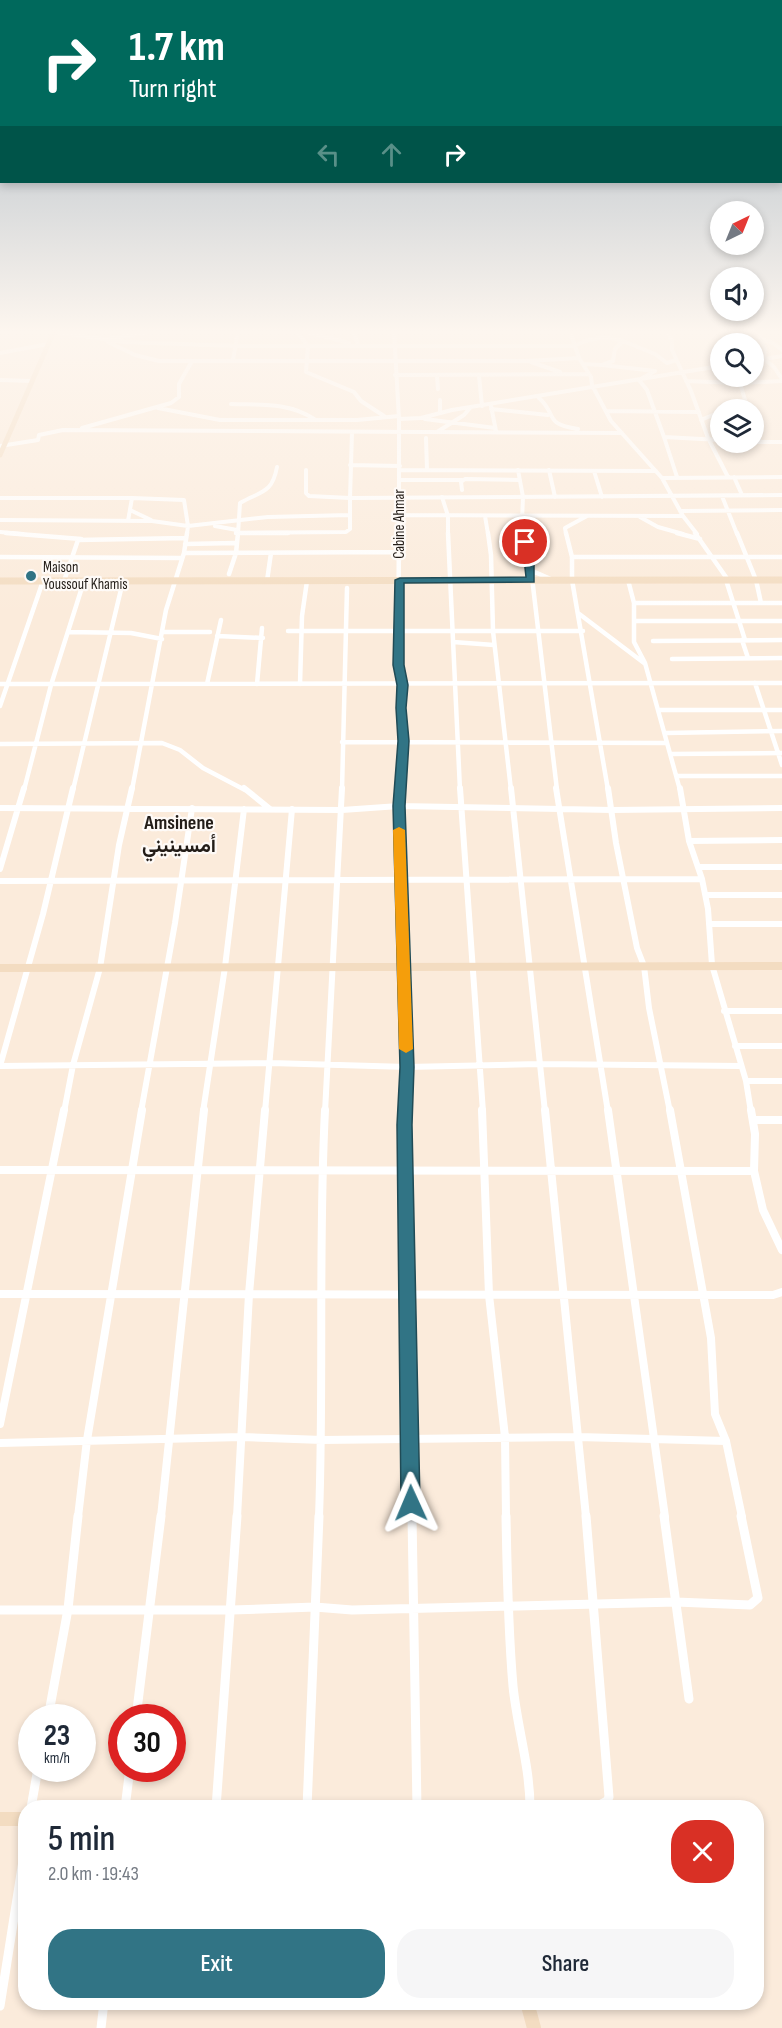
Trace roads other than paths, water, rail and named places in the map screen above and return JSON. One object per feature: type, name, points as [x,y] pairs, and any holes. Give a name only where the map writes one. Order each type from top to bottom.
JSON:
[{"type":"street","points":[[0,455],[11,426]]},
{"type":"street","points":[[76,430],[92,426]]},
{"type":"street","name":"Cabine Ahmar","points":[[399,426],[398,665],[402,685],[403,741],[399,806],[407,1067],[407,1295],[417,1800]]},
{"type":"street","points":[[437,432],[444,426]]},
{"type":"street","points":[[465,426],[496,430]]},
{"type":"street","points":[[495,426],[496,430]]},
{"type":"street","points":[[564,426],[596,432]]},
{"type":"street","points":[[615,426],[662,477],[683,516],[701,539],[727,580],[748,658]]},
{"type":"street","points":[[660,426],[676,477]]},
{"type":"street","points":[[703,426],[708,438],[742,495]]},
{"type":"street","points":[[2,445],[38,440],[39,435],[56,430],[352,432],[496,430],[622,433]]},
{"type":"street","points":[[212,524],[236,532],[346,532],[350,529],[352,432]]},
{"type":"street","points":[[664,437],[708,438]]},
{"type":"street","points":[[426,438],[427,470]]},
{"type":"street","points":[[764,442],[782,442]]},
{"type":"street","points":[[350,465],[427,470],[656,471]]},
{"type":"street","points":[[229,574],[236,553],[240,503],[265,493],[276,478],[277,467]]},
{"type":"street","points":[[306,470],[306,493],[309,496],[398,498],[782,495]]},
{"type":"street","points":[[518,470],[523,497],[522,515],[525,542],[529,552],[550,742],[618,1171],[689,1699]]},
{"type":"street","points":[[549,470],[555,497]]},
{"type":"street","points":[[594,471],[602,497]]},
{"type":"street","points":[[662,477],[782,477]]},
{"type":"street","points":[[400,480],[520,480]]},
{"type":"street","points":[[462,480],[462,490]]},
{"type":"street","points":[[722,496],[756,580],[761,603]]},
{"type":"street","points":[[442,497],[448,516],[448,580],[457,684],[461,807],[474,965],[486,1170],[489,1294],[505,1437],[508,1607],[513,1688],[530,1783],[530,1800]]},
{"type":"street","points":[[0,498],[184,500],[188,526],[184,553],[166,610],[164,632],[119,845],[100,968],[73,1065],[0,1424]]},
{"type":"street","points":[[128,521],[132,498]]},
{"type":"street","points":[[130,510],[152,521]]},
{"type":"street","points":[[680,511],[782,510]]},
{"type":"street","points":[[399,514],[683,516]]},
{"type":"street","points":[[0,1610],[232,1610],[315,1607],[352,1610],[676,1602],[750,1605],[758,1598],[726,1441],[715,1414],[711,1338],[683,1172],[649,1008],[644,966],[637,948],[623,879],[584,649],[583,631],[572,580],[572,557],[561,515]]},
{"type":"street","points":[[565,528],[588,515]]},
{"type":"street","points":[[0,520],[152,521],[188,526],[268,517],[350,516]]},
{"type":"street","points":[[485,516],[491,555],[490,580],[494,645],[531,965],[539,1064],[552,1170],[584,1491],[588,1565],[595,1604],[609,1797],[606,1800]]},
{"type":"street","points":[[639,516],[658,527],[701,539]]},
{"type":"street","points":[[0,532],[82,539],[235,543]]},
{"type":"street","points":[[64,581],[74,558],[76,541],[82,539]]},
{"type":"street","points":[[184,553],[398,552]]},
{"type":"street","points":[[267,581],[271,553]]},
{"type":"street","points":[[572,557],[712,555],[782,557]]},
{"type":"street","points":[[0,557],[182,558]]},
{"type":"street","points":[[530,570],[554,580]]},
{"type":"street","points":[[628,580],[634,603],[634,642],[645,663],[678,776],[689,841],[706,895],[712,965],[746,1081],[753,1120],[754,1171],[763,1210],[782,1250]]},
{"type":"street","points":[[0,581],[782,580]]},
{"type":"street","points":[[0,706],[3,684],[43,581]]},
{"type":"street","points":[[0,869],[37,744],[51,685],[84,581]]},
{"type":"street","points":[[123,581],[28,968],[0,1066],[149,1064],[329,1064],[407,1067],[539,1064],[741,1066]]},
{"type":"street","points":[[300,684],[301,632],[307,581]]},
{"type":"street","points":[[307,1800],[322,1440],[320,1294],[322,1171],[342,810],[347,588]]},
{"type":"street","points":[[634,603],[782,603]]},
{"type":"street","points":[[578,612],[645,663]]},
{"type":"street","points":[[207,684],[221,620]]},
{"type":"street","points":[[634,621],[782,621]]},
{"type":"street","points":[[257,684],[263,638],[262,628]]},
{"type":"street","points":[[288,632],[583,631]]},
{"type":"street","points":[[68,632],[143,634],[162,639]]},
{"type":"street","points":[[164,632],[210,632]]},
{"type":"street","points":[[217,636],[263,638]]},
{"type":"street","points":[[653,640],[782,640]]},
{"type":"street","points":[[453,642],[494,645]]},
{"type":"street","points":[[672,659],[782,658]]},
{"type":"street","points":[[755,683],[780,753],[782,765]]},
{"type":"street","points":[[291,684],[782,683]]},
{"type":"street","points":[[3,684],[345,685]]},
{"type":"street","points":[[658,710],[782,710]]},
{"type":"street","points":[[666,733],[782,731]]},
{"type":"street","points":[[342,742],[667,743]]},
{"type":"street","points":[[0,744],[162,743],[180,750],[203,768],[241,786],[271,809]]},
{"type":"street","points":[[671,754],[780,753]]},
{"type":"street","points":[[678,776],[782,776]]},
{"type":"street","points":[[0,808],[128,810],[192,808],[342,810],[399,806],[612,810],[782,808]]},
{"type":"street","points":[[51,1704],[68,1609],[87,1440],[192,808]]},
{"type":"street","points":[[138,1704],[171,1438],[196,1170],[209,1065],[225,967],[244,809]]},
{"type":"street","points":[[217,1800],[232,1610],[249,1294],[292,809]]},
{"type":"street","points":[[689,841],[782,840]]},
{"type":"street","points":[[699,867],[782,867]]},
{"type":"street","points":[[0,880],[702,879]]},
{"type":"street","points":[[706,895],[782,895]]},
{"type":"street","points":[[709,924],[782,924]]},
{"type":"street","points":[[0,968],[404,965],[782,966]]},
{"type":"street","points":[[724,1011],[782,1011]]},
{"type":"street","points":[[735,1046],[782,1046]]},
{"type":"street","points":[[746,1081],[782,1081]]},
{"type":"street","points":[[753,1120],[782,1120]]},
{"type":"street","points":[[0,1170],[754,1171]]},
{"type":"street","points":[[0,1294],[704,1296],[773,1295],[782,1292]]},
{"type":"street","points":[[0,1443],[242,1437],[410,1440],[578,1437],[726,1441]]},
{"type":"street","points":[[32,1800],[36,1782]]},
{"type":"street","points":[[126,1800],[128,1782]]},
{"type":"street","points":[[0,1819],[18,1819]]},
{"type":"street","points":[[0,2006],[18,1892]]},
{"type":"street","points":[[101,2028],[103,2010]]},
{"type":"street","points":[[529,2010],[534,2028]]},
{"type":"place","name":"Maison Youssouf Khamis","points":[[31,576]]},
{"type":"district","name":"Amsinene أمسينيني","points":[[179,834]]}]
